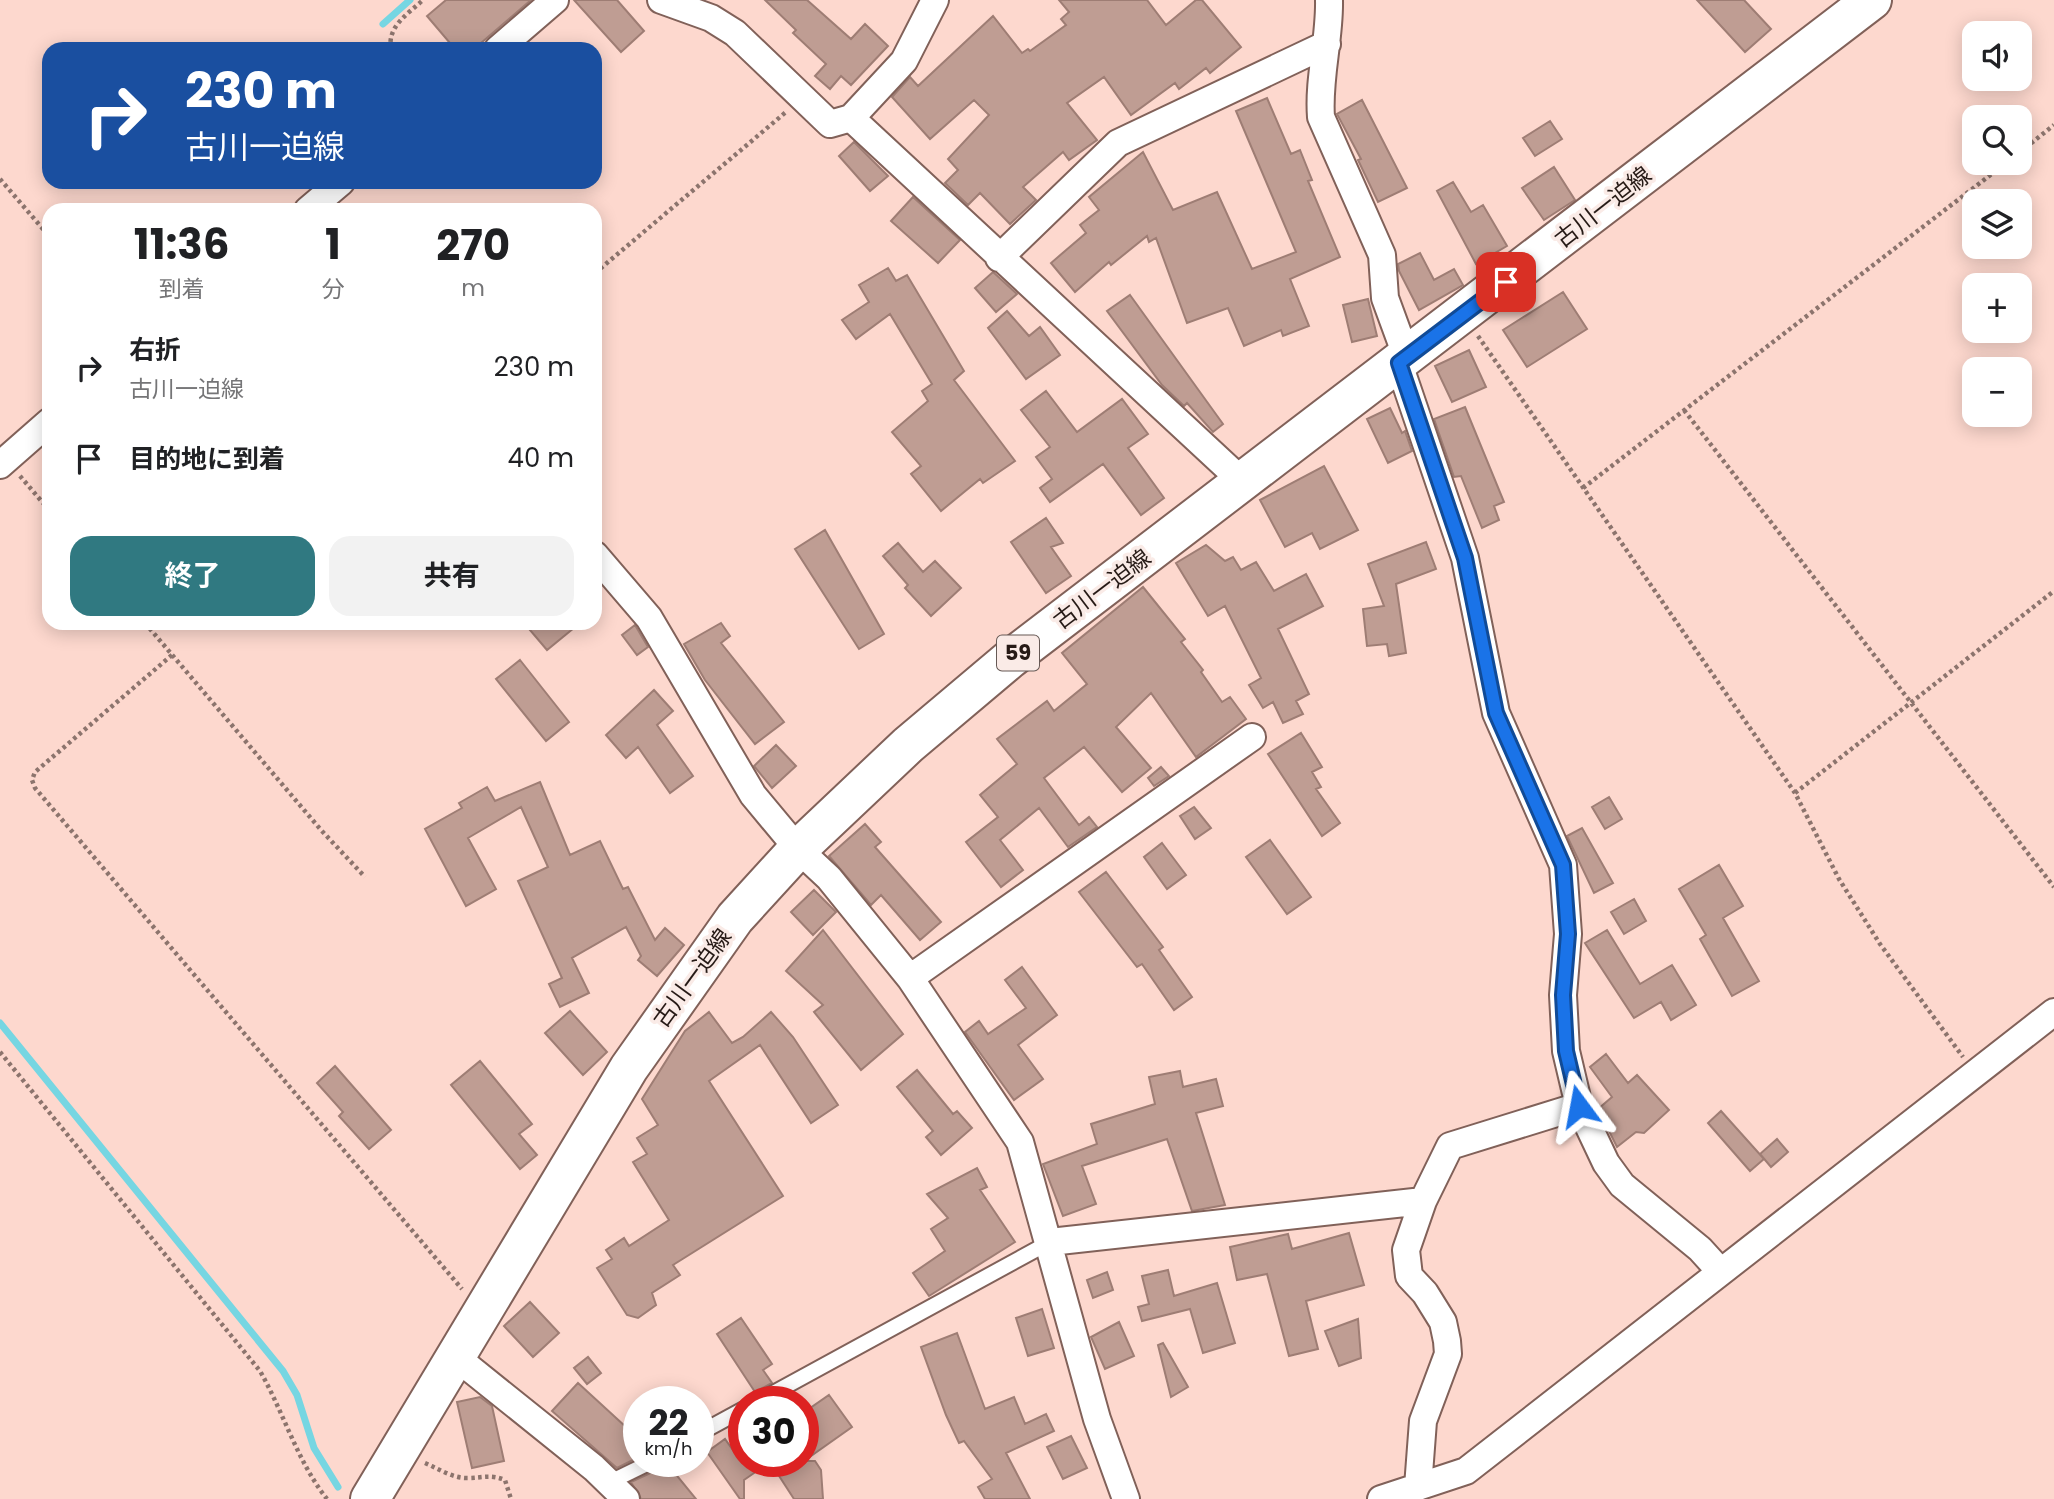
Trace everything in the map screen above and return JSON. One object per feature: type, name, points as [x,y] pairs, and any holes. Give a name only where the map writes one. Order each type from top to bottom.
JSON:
[{"type":"main road","name":"古川一迫線","points":[[370,1499],[629,1068],[735,918],[798,849],[908,745],[1010,659],[1872,0]]},
{"type":"street","points":[[506,42],[555,0]]},
{"type":"street","points":[[661,0],[711,18],[735,33],[830,124],[851,117],[904,61],[935,0]]},
{"type":"street","points":[[1329,0],[1320,98],[1321,117],[1382,255],[1385,298],[1465,558],[1496,713],[1563,865],[1568,914],[1563,995],[1566,1051],[1579,1106],[1606,1163],[1622,1185],[1700,1249],[1720,1272]]},
{"type":"street","points":[[999,258],[1118,143],[1327,44]]},
{"type":"street","points":[[851,117],[999,258],[1243,482]]},
{"type":"street","points":[[316,203],[333,189]]},
{"type":"street","points":[[3,462],[42,428]]},
{"type":"street","points":[[602,563],[649,618],[753,795],[798,849],[829,878],[910,978],[1020,1142],[1050,1242],[1097,1419],[1126,1499]]},
{"type":"street","points":[[910,978],[1252,737]]},
{"type":"street","points":[[1381,1499],[1466,1471],[2054,1012]]},
{"type":"street","points":[[1419,1487],[1423,1421],[1448,1354],[1443,1322],[1426,1293],[1409,1276],[1405,1250],[1423,1201],[1450,1146],[1579,1106]]},
{"type":"street","points":[[1050,1242],[1423,1201]]},
{"type":"street","points":[[457,1357],[594,1468],[617,1491]]},
{"type":"lane","points":[[786,1386],[1050,1242]]},
{"type":"lane","points":[[617,1491],[634,1477]]},
{"type":"path","points":[[390,42],[393,28],[424,0]]},
{"type":"path","points":[[602,267],[803,98]]},
{"type":"path","points":[[2032,142],[2054,125]]},
{"type":"path","points":[[1583,488],[1990,175]]},
{"type":"path","points":[[0,178],[42,228]]},
{"type":"path","points":[[1463,315],[1795,793],[1839,879],[1880,944],[1975,1073]]},
{"type":"path","points":[[1684,410],[2054,887]]},
{"type":"path","points":[[3,462],[42,503]]},
{"type":"path","points":[[1795,793],[2054,591]]},
{"type":"path","points":[[151,630],[321,830],[365,877]]},
{"type":"path","points":[[172,655],[35,772],[32,780],[35,788],[484,1312]]},
{"type":"path","points":[[0,1052],[260,1371],[311,1479],[327,1499]]},
{"type":"path","points":[[400,1450],[453,1476],[468,1478],[493,1475],[505,1480],[511,1499]]},
{"type":"building","points":[[446,0],[531,0],[482,42],[449,42],[427,16]]},
{"type":"building","points":[[574,0],[617,0],[644,31],[621,52]]},
{"type":"building","points":[[765,0],[807,0],[851,39],[865,24],[888,46],[851,85],[841,76],[830,89],[815,76],[826,64],[793,33],[796,30]]},
{"type":"building","points":[[1059,0],[1147,0],[1166,25],[1196,0],[1202,0],[1241,47],[1210,73],[1206,68],[1179,89],[1175,83],[1131,115],[1104,77],[1067,103],[1097,140],[1069,160],[1063,152],[1023,187],[1036,200],[1010,224],[980,193],[968,205],[945,183],[958,170],[948,159],[989,115],[974,100],[930,139],[892,97],[910,77],[918,86],[993,16],[1022,53],[1028,49],[1030,51],[1066,25],[1061,19],[1069,12]]},
{"type":"building","points":[[1697,0],[1744,0],[1771,29],[1745,52]]},
{"type":"building","points":[[1267,98],[1291,154],[1300,150],[1312,180],[1308,181],[1340,257],[1290,279],[1309,326],[1283,336],[1281,330],[1244,346],[1228,308],[1187,323],[1156,238],[1149,242],[1147,236],[1111,265],[1109,262],[1075,292],[1051,263],[1086,233],[1080,225],[1099,210],[1089,197],[1143,152],[1173,210],[1217,192],[1252,269],[1296,252],[1236,111]]},
{"type":"building","points":[[1362,100],[1407,188],[1378,202],[1358,160],[1361,159],[1337,114]]},
{"type":"building","points":[[1550,121],[1562,139],[1535,156],[1523,138]]},
{"type":"building","points":[[854,142],[888,176],[870,191],[839,156]]},
{"type":"building","points":[[1554,167],[1575,200],[1544,220],[1522,188]]},
{"type":"building","points":[[1453,182],[1471,212],[1483,205],[1507,246],[1476,264],[1437,191]]},
{"type":"building","points":[[913,197],[960,240],[938,263],[891,221]]},
{"type":"building","points":[[1420,253],[1434,280],[1454,269],[1463,285],[1419,310],[1398,264]]},
{"type":"building","points":[[888,268],[896,281],[907,275],[964,371],[954,380],[1015,461],[983,483],[980,479],[941,511],[911,474],[921,466],[892,432],[928,401],[922,391],[932,384],[890,314],[856,339],[842,320],[869,302],[859,285]]},
{"type":"building","points":[[993,272],[1017,294],[996,312],[975,288]]},
{"type":"building","points":[[1563,292],[1587,329],[1527,367],[1503,330]]},
{"type":"building","points":[[1130,295],[1223,424],[1213,432],[1187,403],[1184,406],[1162,385],[1107,311]]},
{"type":"building","points":[[1368,299],[1377,336],[1352,342],[1343,305]]},
{"type":"building","points":[[1007,311],[1029,336],[1040,327],[1060,355],[1026,379],[988,328]]},
{"type":"building","points":[[1469,350],[1486,387],[1452,402],[1435,366]]},
{"type":"building","points":[[1046,391],[1077,432],[1122,399],[1148,434],[1128,448],[1164,498],[1141,515],[1103,464],[1050,502],[1040,488],[1052,479],[1036,457],[1050,447],[1021,410]]},
{"type":"building","points":[[1465,407],[1504,502],[1494,506],[1499,520],[1482,528],[1461,476],[1454,477],[1434,419]]},
{"type":"building","points":[[1390,408],[1402,433],[1405,431],[1412,451],[1388,463],[1367,419]]},
{"type":"building","points":[[1324,466],[1358,530],[1320,549],[1312,533],[1285,547],[1260,500]]},
{"type":"building","points":[[1046,518],[1063,543],[1051,547],[1071,576],[1046,593],[1011,542]]},
{"type":"building","points":[[825,530],[884,634],[859,649],[795,549]]},
{"type":"building","points":[[1426,542],[1436,569],[1396,584],[1406,653],[1389,656],[1387,644],[1367,646],[1363,609],[1384,606],[1368,564]]},
{"type":"building","points":[[898,543],[923,572],[935,561],[961,588],[931,616],[905,588],[908,585],[883,556]]},
{"type":"building","points":[[1206,545],[1225,561],[1233,557],[1241,570],[1256,562],[1274,591],[1306,574],[1323,606],[1278,629],[1309,694],[1296,701],[1303,714],[1283,723],[1273,702],[1263,708],[1249,685],[1261,678],[1225,606],[1208,616],[1176,563]]},
{"type":"building","points":[[1143,587],[1185,639],[1181,642],[1203,670],[1201,672],[1222,702],[1230,697],[1246,719],[1196,757],[1151,693],[1116,727],[1151,768],[1122,792],[1084,747],[1044,778],[1079,825],[1089,817],[1097,827],[1068,847],[1039,808],[1000,840],[1023,870],[1001,887],[966,842],[998,817],[980,795],[1017,764],[997,739],[1047,701],[1054,711],[1087,684],[1062,653]]},
{"type":"building","points":[[721,623],[730,636],[721,643],[784,722],[755,744],[705,680],[684,644]]},
{"type":"building","points":[[635,625],[648,647],[637,655],[622,635]]},
{"type":"building","points":[[530,630],[571,630],[547,650]]},
{"type":"building","points":[[520,660],[569,722],[546,741],[496,679]]},
{"type":"building","points":[[654,690],[673,711],[657,725],[693,776],[670,793],[638,747],[626,758],[606,735]]},
{"type":"building","points":[[1301,733],[1322,767],[1312,772],[1321,787],[1316,789],[1340,823],[1322,836],[1268,754]]},
{"type":"building","points":[[776,745],[796,766],[772,788],[754,766]]},
{"type":"building","points":[[1161,767],[1169,776],[1154,786],[1148,778]]},
{"type":"building","points":[[540,782],[570,855],[600,841],[623,889],[628,887],[655,940],[665,928],[684,945],[657,976],[638,960],[641,956],[626,927],[572,958],[589,993],[560,1007],[549,984],[562,978],[518,881],[548,867],[521,807],[468,838],[496,889],[466,906],[425,829],[462,808],[459,803],[487,787],[495,801]]},
{"type":"building","points":[[1609,797],[1622,819],[1605,829],[1592,807]]},
{"type":"building","points":[[1194,807],[1211,828],[1195,839],[1180,816]]},
{"type":"building","points":[[865,824],[881,842],[875,847],[941,922],[920,940],[881,895],[871,905],[829,856]]},
{"type":"building","points":[[1582,828],[1613,883],[1594,893],[1567,836]]},
{"type":"building","points":[[1270,840],[1311,897],[1287,914],[1246,857]]},
{"type":"building","points":[[1162,843],[1186,875],[1167,889],[1144,857]]},
{"type":"building","points":[[1719,865],[1743,906],[1723,918],[1759,981],[1732,996],[1700,939],[1706,935],[1679,889]]},
{"type":"building","points":[[1106,872],[1163,947],[1159,950],[1192,997],[1174,1010],[1142,964],[1137,967],[1079,892]]},
{"type":"building","points":[[814,890],[836,912],[813,935],[791,912]]},
{"type":"building","points":[[1634,899],[1646,921],[1624,934],[1611,912]]},
{"type":"building","points":[[823,930],[903,1034],[861,1070],[814,1012],[823,1005],[786,971]]},
{"type":"building","points":[[1607,930],[1640,984],[1672,965],[1696,1005],[1671,1020],[1661,1002],[1634,1018],[1585,943]]},
{"type":"building","points":[[1022,967],[1057,1015],[1018,1045],[1043,1079],[1014,1100],[965,1032],[979,1021],[988,1034],[1026,1008],[1005,980]]},
{"type":"building","points":[[570,1011],[607,1052],[583,1075],[545,1033]]},
{"type":"building","points":[[709,1012],[732,1043],[743,1037],[771,1012],[793,1037],[838,1105],[811,1123],[760,1045],[709,1081],[783,1196],[673,1265],[680,1275],[652,1293],[656,1305],[638,1318],[627,1315],[597,1268],[612,1259],[606,1250],[624,1238],[629,1246],[669,1220],[633,1162],[647,1154],[637,1138],[658,1125],[642,1099],[685,1031]]},
{"type":"building","points":[[1606,1054],[1628,1083],[1637,1075],[1669,1110],[1644,1133],[1636,1132],[1617,1147],[1598,1109],[1612,1097],[1590,1067]]},
{"type":"building","points":[[480,1061],[532,1124],[519,1134],[537,1155],[520,1169],[451,1085]]},
{"type":"building","points":[[335,1066],[391,1130],[369,1149],[339,1116],[343,1112],[317,1083]]},
{"type":"building","points":[[917,1070],[953,1114],[957,1111],[972,1128],[941,1155],[926,1137],[933,1131],[897,1087]]},
{"type":"building","points":[[1180,1071],[1183,1087],[1216,1079],[1223,1106],[1196,1113],[1225,1205],[1192,1211],[1167,1139],[1082,1166],[1096,1204],[1063,1216],[1043,1164],[1097,1144],[1091,1124],[1155,1104],[1149,1077]]},
{"type":"building","points":[[1721,1111],[1764,1159],[1750,1171],[1708,1123]]},
{"type":"building","points":[[1777,1139],[1788,1152],[1771,1167],[1760,1154]]},
{"type":"building","points":[[977,1168],[987,1187],[980,1190],[1015,1242],[929,1296],[913,1273],[945,1251],[931,1229],[948,1218],[927,1194]]},
{"type":"building","points":[[1349,1233],[1364,1285],[1306,1301],[1318,1349],[1289,1356],[1267,1274],[1237,1280],[1230,1247],[1288,1234],[1292,1249]]},
{"type":"building","points":[[1168,1270],[1174,1296],[1217,1283],[1235,1343],[1203,1353],[1190,1309],[1142,1321],[1138,1307],[1149,1304],[1142,1276]]},
{"type":"building","points":[[1107,1272],[1113,1290],[1093,1298],[1087,1280]]},
{"type":"building","points":[[530,1302],[559,1333],[533,1357],[504,1326]]},
{"type":"building","points":[[1042,1309],[1054,1348],[1028,1356],[1016,1318]]},
{"type":"building","points":[[741,1318],[772,1364],[763,1370],[772,1383],[766,1386],[751,1386],[717,1334]]},
{"type":"building","points":[[1358,1319],[1361,1358],[1339,1366],[1325,1331]]},
{"type":"building","points":[[1119,1322],[1134,1356],[1105,1369],[1091,1337]]},
{"type":"building","points":[[957,1333],[985,1409],[1014,1397],[1025,1424],[1046,1414],[1054,1431],[1006,1453],[1030,1499],[985,1499],[978,1487],[992,1479],[964,1441],[959,1443],[946,1415],[921,1347]]},
{"type":"building","points":[[1163,1343],[1188,1387],[1171,1397],[1158,1345]]},
{"type":"building","points":[[588,1357],[601,1373],[587,1384],[574,1368]]},
{"type":"building","points":[[578,1383],[623,1424],[623,1465],[617,1468],[552,1411]]},
{"type":"building","points":[[829,1395],[852,1427],[819,1450],[819,1402]]},
{"type":"building","points":[[480,1397],[492,1406],[504,1461],[472,1468],[457,1402]]},
{"type":"building","points":[[1071,1436],[1087,1468],[1063,1479],[1047,1447]]},
{"type":"building","points":[[725,1439],[728,1443],[728,1477],[748,1477],[744,1480],[744,1499],[740,1499],[714,1462],[714,1447]]},
{"type":"building","points":[[819,1467],[823,1499],[794,1499],[780,1477],[819,1477]]},
{"type":"building","points":[[642,1477],[678,1477],[696,1499],[641,1499],[631,1482]]},
{"type":"waterway","points":[[383,24],[410,0]]},
{"type":"waterway","points":[[0,1023],[283,1371],[297,1395],[314,1448],[338,1487]]},
{"type":"route","points":[[1506,282],[1399,363],[1465,558],[1496,713],[1563,865],[1568,934],[1563,995],[1566,1051],[1579,1106]]}]
